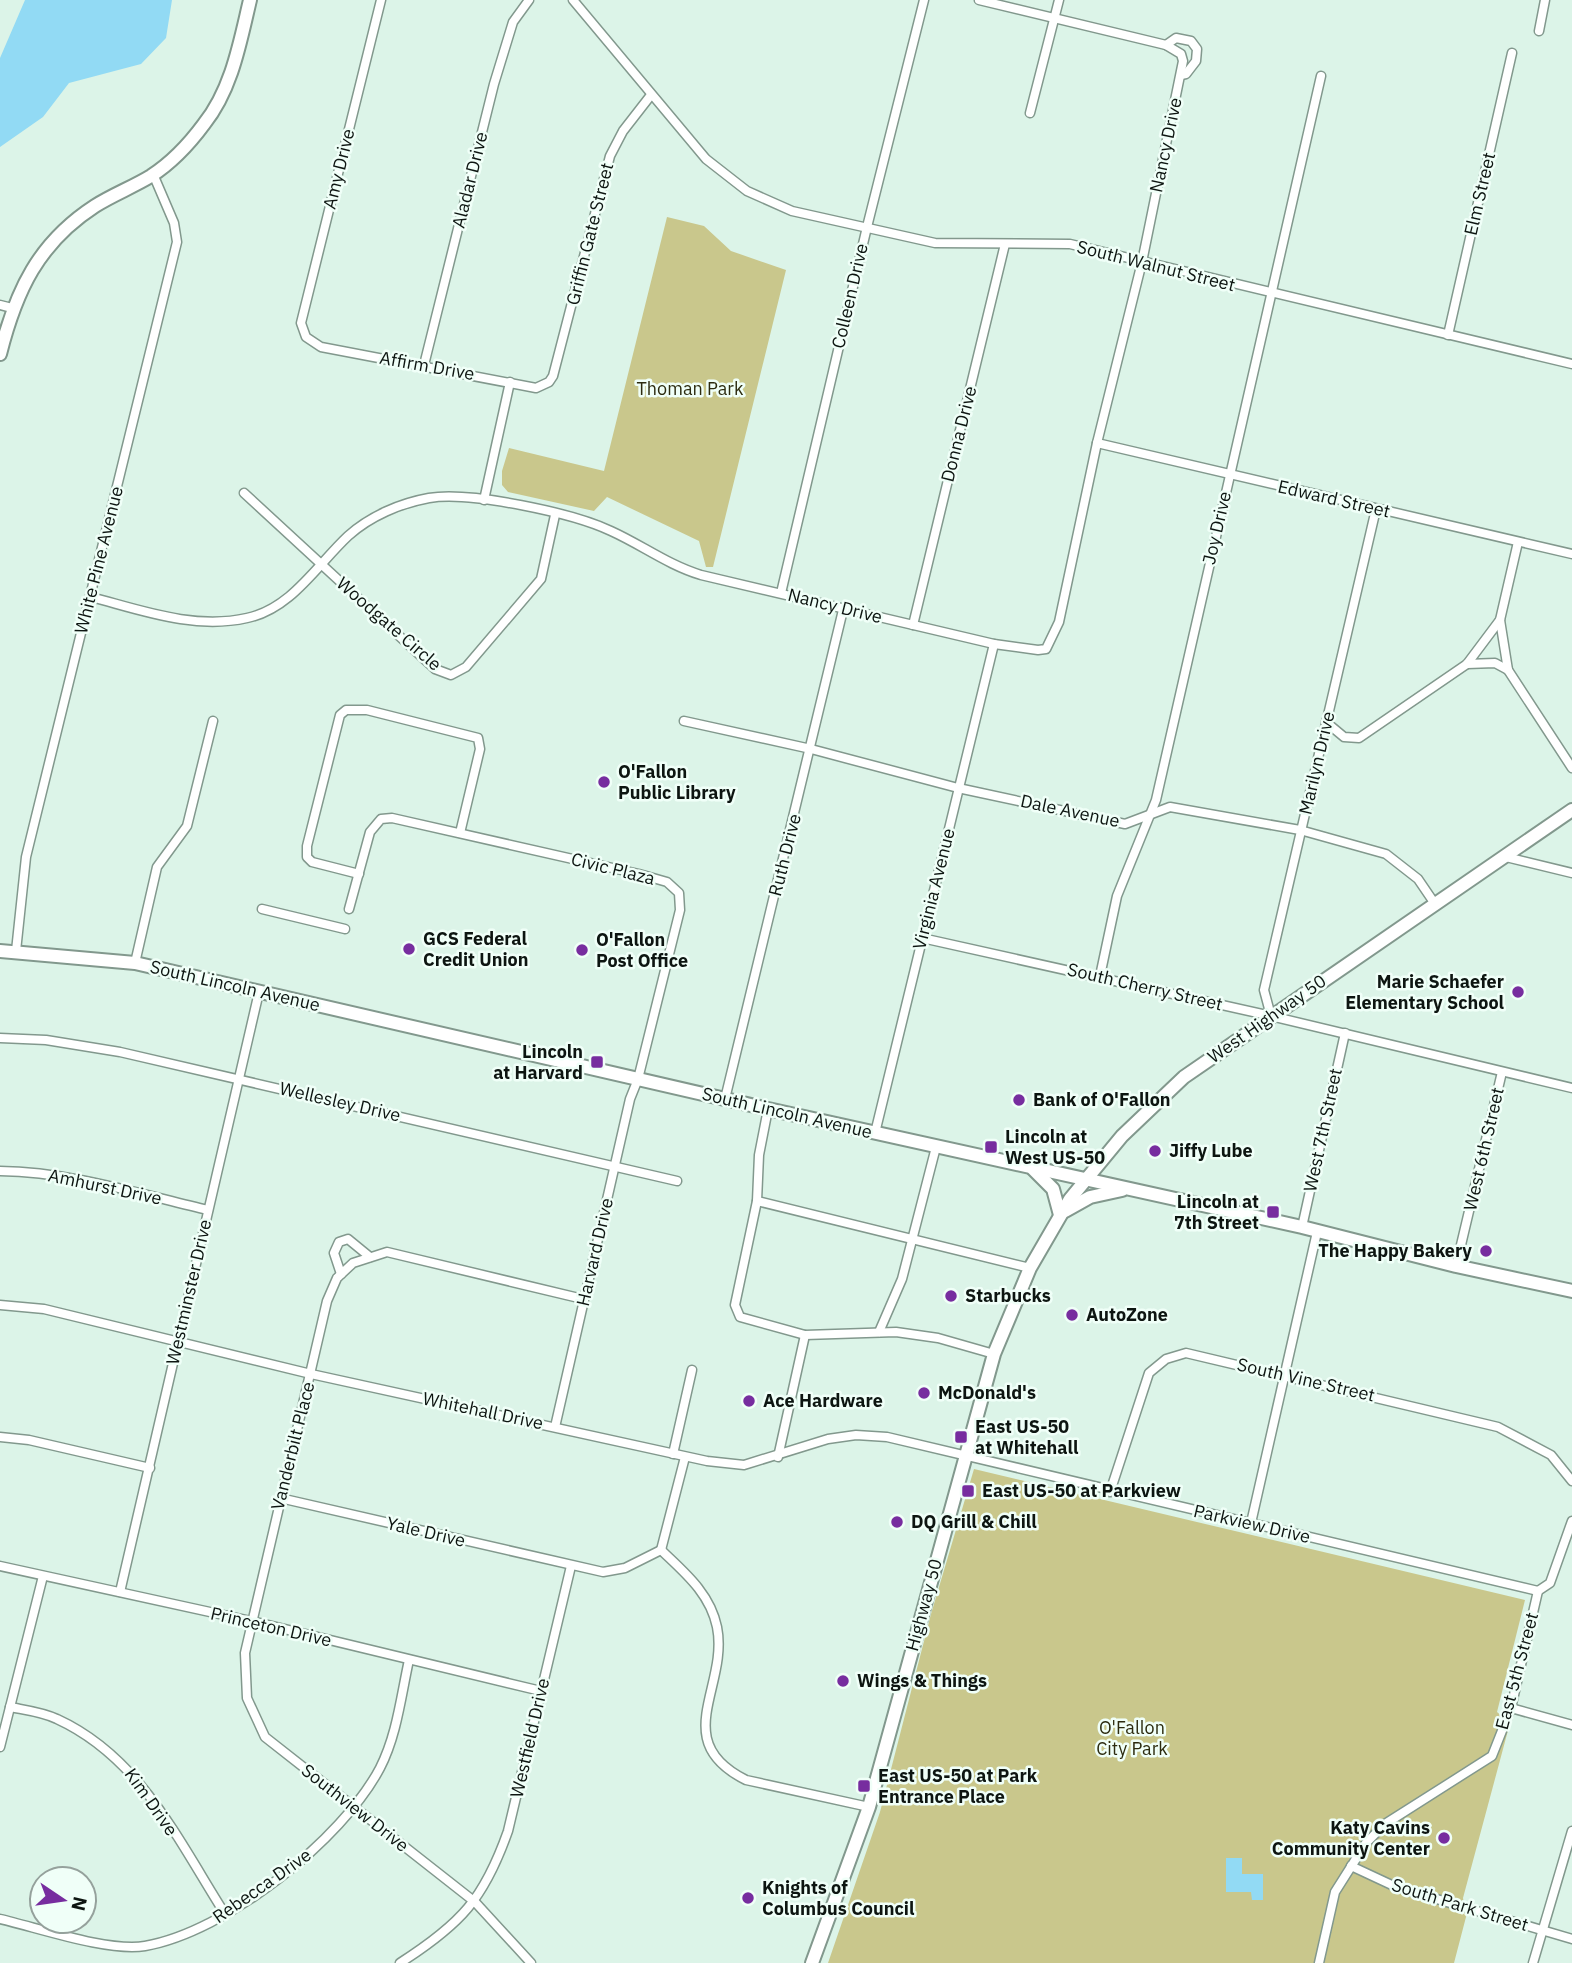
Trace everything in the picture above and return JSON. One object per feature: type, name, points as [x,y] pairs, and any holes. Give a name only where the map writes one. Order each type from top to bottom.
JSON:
[{"type":"main road","points":[[0,354],[6,307],[35,263],[61,231],[95,206],[153,174],[185,147],[206,122],[221,97],[233,67],[250,0]]},
{"type":"main road","name":"West Highway 50","points":[[1085,1179],[1154,1103],[1184,1077],[1572,810]]},
{"type":"main road","name":"South Lincoln Avenue","points":[[0,951],[135,963],[768,1109],[1302,1227],[1457,1266],[1572,1291]]},
{"type":"main road","points":[[1032,1168],[1053,1189],[1060,1215],[1090,1197],[1133,1189]]},
{"type":"main road","name":"Highway 50","points":[[812,1963],[869,1807],[993,1354],[1030,1268],[1060,1215],[1085,1179]]},
{"type":"street","name":"Amy Drive","points":[[306,337],[302,323],[381,0]]},
{"type":"street","name":"Aladar Drive","points":[[424,365],[494,84],[513,22],[529,0]]},
{"type":"street","name":"South Walnut Street","points":[[573,0],[706,159],[747,191],[809,217],[867,226],[935,243],[1070,244],[1572,364]]},
{"type":"street","points":[[979,0],[1166,45]]},
{"type":"street","points":[[1030,113],[1059,0]]},
{"type":"street","points":[[1539,31],[1545,0]]},
{"type":"street","name":"Colleen Drive","points":[[781,593],[922,2]]},
{"type":"street","name":"Nancy Drive","points":[[91,597],[184,620],[248,618],[286,599],[350,534],[401,505],[430,498],[484,500],[608,529],[672,566],[843,610],[994,644],[1038,650],[1051,644],[1059,622],[1097,443],[1142,262],[1181,75],[1181,54],[1166,45],[1176,38],[1191,41],[1198,49],[1196,61],[1186,74],[1181,75]]},
{"type":"street","name":"Elm Street","points":[[1448,335],[1511,53]]},
{"type":"street","name":"Joy Drive","points":[[1100,976],[1117,896],[1156,800],[1321,76]]},
{"type":"street","name":"Griffin Gate Street","points":[[549,382],[554,376],[610,156],[623,131],[651,95]]},
{"type":"street","name":"White Pine Avenue","points":[[16,951],[26,857],[177,242],[174,223],[153,174]]},
{"type":"street","name":"Donna Drive","points":[[913,625],[1005,244]]},
{"type":"street","name":"Affirm Drive","points":[[306,337],[321,347],[536,388],[549,382]]},
{"type":"street","points":[[484,500],[510,382]]},
{"type":"street","name":"Edward Street","points":[[1097,443],[1572,554]]},
{"type":"street","name":"Woodgate Circle","points":[[244,493],[435,669],[451,675],[466,667],[541,579],[555,515]]},
{"type":"street","name":"Marilyn Drive","points":[[1271,1016],[1264,990],[1376,509]]},
{"type":"street","points":[[1518,542],[1500,620],[1508,670],[1572,768]]},
{"type":"street","name":"Ruth Drive","points":[[724,1099],[843,610]]},
{"type":"street","points":[[1326,722],[1344,737],[1359,738],[1467,664],[1500,620]]},
{"type":"street","name":"Virginia Avenue","points":[[875,1133],[994,644]]},
{"type":"street","points":[[1467,664],[1495,663],[1508,670]]},
{"type":"street","points":[[349,909],[359,874],[370,832],[380,819],[392,818],[460,833],[480,749],[478,738],[367,710],[346,710],[340,715],[307,857],[312,862],[359,874]]},
{"type":"street","points":[[135,963],[157,867],[187,826],[214,721]]},
{"type":"street","name":"Dale Avenue","points":[[684,721],[811,749],[958,788],[1125,824],[1170,807],[1190,808],[1300,831],[1386,854],[1418,879],[1434,904]]},
{"type":"street","name":"Civic Plaza","points":[[460,833],[658,879],[675,887],[679,893],[680,909],[638,1079]]},
{"type":"street","points":[[1506,857],[1572,873]]},
{"type":"street","points":[[262,909],[345,929]]},
{"type":"street","name":"South Cherry Street","points":[[922,938],[1100,976],[1572,1088]]},
{"type":"street","name":"Westminster Drive","points":[[120,1592],[259,992]]},
{"type":"street","name":"West 7th Street","points":[[1302,1227],[1345,1033]]},
{"type":"street","name":"Wellesley Drive","points":[[0,1038],[82,1045],[239,1077],[677,1181]]},
{"type":"street","name":"West 6th Street","points":[[1457,1266],[1502,1072]]},
{"type":"street","name":"Harvard Drive","points":[[555,1427],[630,1099],[638,1079]]},
{"type":"street","points":[[768,1109],[759,1155],[757,1201],[735,1305],[740,1317],[805,1335],[879,1332],[938,1338],[993,1354]]},
{"type":"street","points":[[879,1332],[902,1279],[936,1147]]},
{"type":"street","name":"Amhurst Drive","points":[[0,1171],[30,1172],[89,1182],[208,1210]]},
{"type":"street","points":[[757,1201],[913,1237],[1030,1268]]},
{"type":"street","points":[[1251,1523],[1317,1232]]},
{"type":"street","name":"Vanderbilt Place","points":[[251,1621],[327,1301],[341,1274],[334,1252],[339,1242],[348,1238],[370,1257]]},
{"type":"street","points":[[341,1274],[353,1263],[387,1252],[583,1299]]},
{"type":"street","name":"Whitehall Drive","points":[[0,1305],[44,1308],[178,1344],[685,1457],[744,1465],[778,1457],[828,1439],[856,1435],[887,1437],[965,1456]]},
{"type":"street","points":[[778,1457],[805,1335]]},
{"type":"street","name":"South Vine Street","points":[[1110,1492],[1149,1373],[1166,1359],[1186,1353],[1498,1427],[1551,1455],[1572,1481]]},
{"type":"street","points":[[673,1454],[692,1370]]},
{"type":"street","points":[[0,1437],[29,1440],[149,1468]]},
{"type":"street","name":"Parkview Drive","points":[[965,1456],[1538,1591]]},
{"type":"street","points":[[661,1550],[685,1457]]},
{"type":"street","name":"Yale Drive","points":[[280,1498],[571,1566]]},
{"type":"street","name":"East 5th Street","points":[[1319,1963],[1335,1892],[1366,1843],[1385,1824],[1492,1756],[1511,1707],[1538,1591],[1550,1583],[1572,1521]]},
{"type":"street","points":[[661,1550],[698,1587],[717,1625],[718,1660],[706,1712],[704,1734],[716,1759],[730,1772],[746,1780],[869,1807]]},
{"type":"street","points":[[571,1566],[603,1572],[614,1571],[661,1550]]},
{"type":"street","name":"Princeton Drive","points":[[0,1566],[251,1621],[541,1691]]},
{"type":"street","name":"Westfield Drive","points":[[400,1963],[445,1932],[475,1902],[494,1869],[508,1831],[571,1566]]},
{"type":"street","points":[[0,1747],[43,1576]]},
{"type":"street","name":"Southview Drive","points":[[251,1621],[244,1683],[257,1725],[277,1749],[475,1902],[531,1963]]},
{"type":"street","name":"Rebecca Drive","points":[[0,1919],[118,1947],[145,1946],[190,1932],[225,1914],[310,1854],[354,1810],[380,1767],[389,1745],[409,1660]]},
{"type":"street","name":"Kim Drive","points":[[10,1707],[54,1718],[91,1737],[123,1763],[146,1791],[225,1914]]},
{"type":"street","points":[[1511,1707],[1572,1725]]},
{"type":"street","points":[[1533,1963],[1572,1831]]},
{"type":"street","name":"South Park Street","points":[[1350,1866],[1396,1886],[1572,1939]]},
{"type":"green space","name":"Thoman Park","points":[[667,217],[704,226],[731,251],[786,270],[713,567],[706,567],[699,541],[607,497],[594,511],[508,492],[502,485],[502,471],[509,448],[604,471]]},
{"type":"green space","name":"O'Fallon City Park","points":[[974,1469],[1525,1600],[1497,1712],[1510,1723],[1463,1898],[1466,1917],[1454,1963],[828,1963],[880,1812],[931,1614]]},
{"type":"water","points":[[25,0],[172,0],[166,38],[141,64],[69,83],[43,117],[0,147],[0,58]]},
{"type":"water","points":[[1226,1858],[1242,1858],[1242,1874],[1263,1874],[1263,1900],[1252,1900],[1251,1892],[1226,1892]]},
{"type":"place","name":"O'Fallon Public Library","points":[[604,782]]},
{"type":"place","name":"GCS Federal Credit Union","points":[[409,949]]},
{"type":"place","name":"O'Fallon Post Office","points":[[582,950]]},
{"type":"place","name":"Marie Schaefer Elementary School","points":[[1518,992]]},
{"type":"place","name":"Lincoln at Harvard","points":[[597,1062]]},
{"type":"place","name":"Bank of O'Fallon","points":[[1019,1100]]},
{"type":"place","name":"Lincoln at West US-50","points":[[991,1147]]},
{"type":"place","name":"Jiffy Lube","points":[[1155,1151]]},
{"type":"place","name":"Lincoln at 7th Street","points":[[1273,1212]]},
{"type":"place","name":"The Happy Bakery","points":[[1486,1251]]},
{"type":"place","name":"Starbucks","points":[[951,1296]]},
{"type":"place","name":"AutoZone","points":[[1072,1315]]},
{"type":"place","name":"McDonald's","points":[[924,1393]]},
{"type":"place","name":"Ace Hardware","points":[[749,1401]]},
{"type":"place","name":"East US-50 at Whitehall","points":[[961,1437]]},
{"type":"place","name":"East US-50 at Parkview","points":[[968,1491]]},
{"type":"place","name":"DQ Grill & Chill","points":[[897,1522]]},
{"type":"place","name":"Wings & Things","points":[[843,1681]]},
{"type":"place","name":"East US-50 at Park Entrance Place","points":[[864,1786]]},
{"type":"place","name":"Katy Cavins Community Center","points":[[1444,1838]]},
{"type":"place","name":"Knights of Columbus Council","points":[[748,1898]]}]
